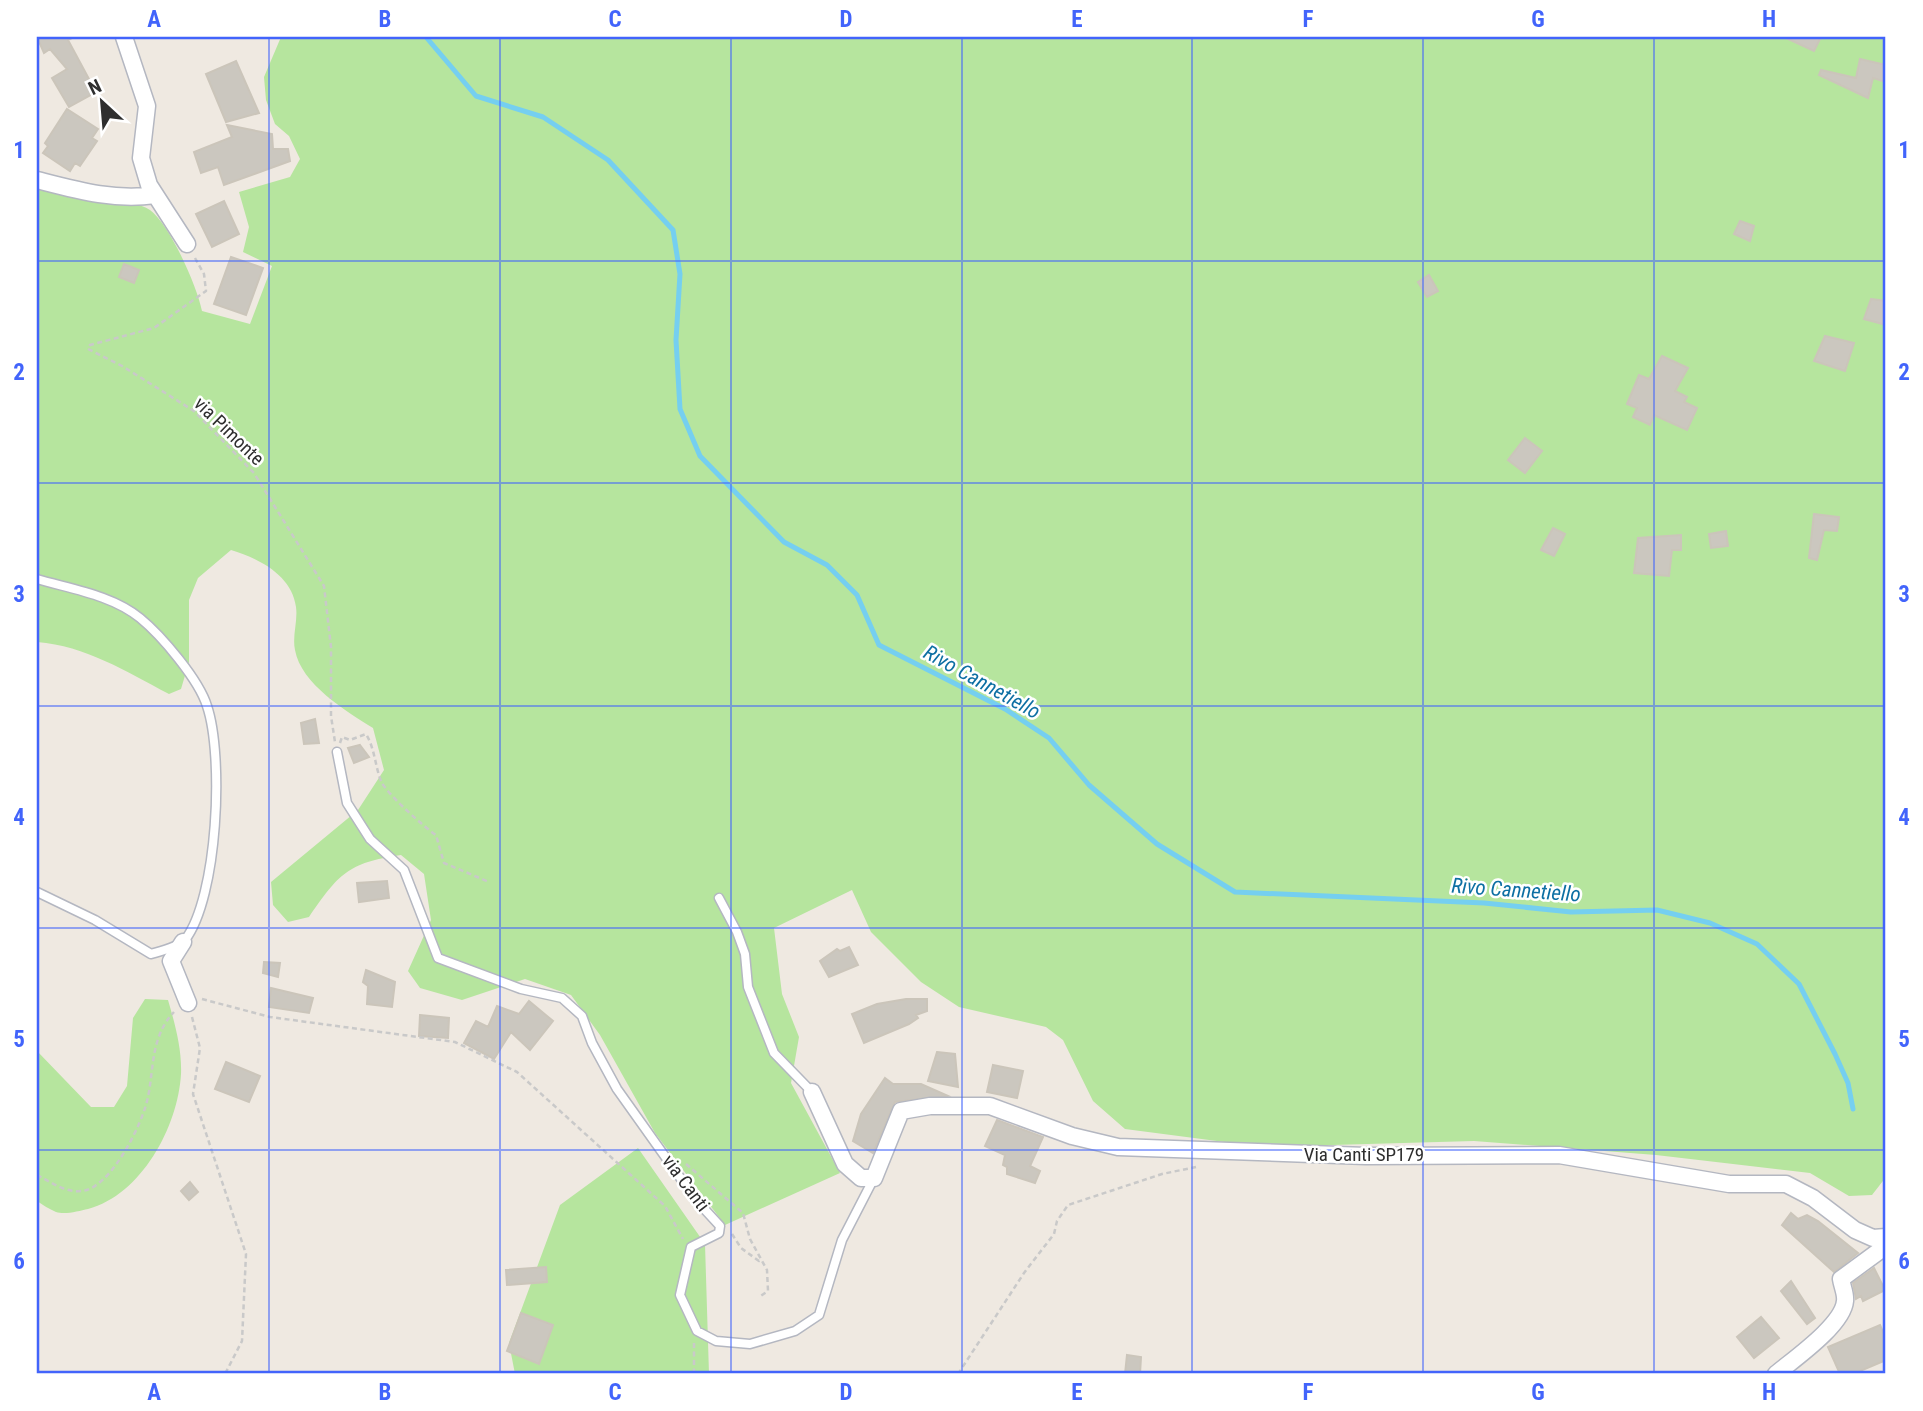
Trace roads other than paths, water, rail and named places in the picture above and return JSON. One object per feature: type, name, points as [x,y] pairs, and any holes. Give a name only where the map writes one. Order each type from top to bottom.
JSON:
[{"type":"street","points":[[124,37],[147,106],[141,158],[155,195],[187,244]]},
{"type":"street","points":[[37,180],[93,194],[134,198],[155,195]]},
{"type":"street","points":[[183,942],[171,961],[188,1003]]},
{"type":"street","points":[[812,1092],[845,1164],[860,1178],[874,1178]]},
{"type":"street","name":"Via Canti SP179","points":[[874,1178],[901,1111],[930,1106],[990,1106],[1072,1136],[1118,1147],[1200,1152],[1572,1157],[1729,1184],[1786,1184],[1813,1198],[1855,1230],[1873,1238],[1886,1237]]},
{"type":"street","points":[[1776,1374],[1811,1346],[1841,1314],[1846,1300],[1842,1279],[1886,1246]]},
{"type":"lane","points":[[37,579],[119,603],[141,619],[195,681],[208,706],[213,739],[216,828],[193,925],[183,942],[151,954],[95,920],[37,892]]},
{"type":"lane","name":"via Canti","points":[[337,752],[346,803],[370,839],[404,870],[438,958],[521,989],[562,998],[582,1016],[592,1043],[617,1088],[720,1229],[700,1244],[691,1247],[680,1295],[696,1329],[716,1341],[750,1345],[795,1331],[819,1315],[842,1240],[874,1178]]},
{"type":"lane","points":[[719,898],[741,943],[748,987],[774,1053],[812,1092]]},
{"type":"waterway","name":"Rivo Cannetiello","points":[[426,37],[476,96],[543,117],[608,160],[673,230],[680,274],[676,340],[680,409],[700,456],[784,542],[827,565],[857,595],[879,645],[1005,709],[1049,738],[1089,785],[1157,844],[1235,892],[1484,903],[1571,912],[1657,910],[1710,923],[1757,944],[1799,984],[1848,1083],[1853,1109]]}]
